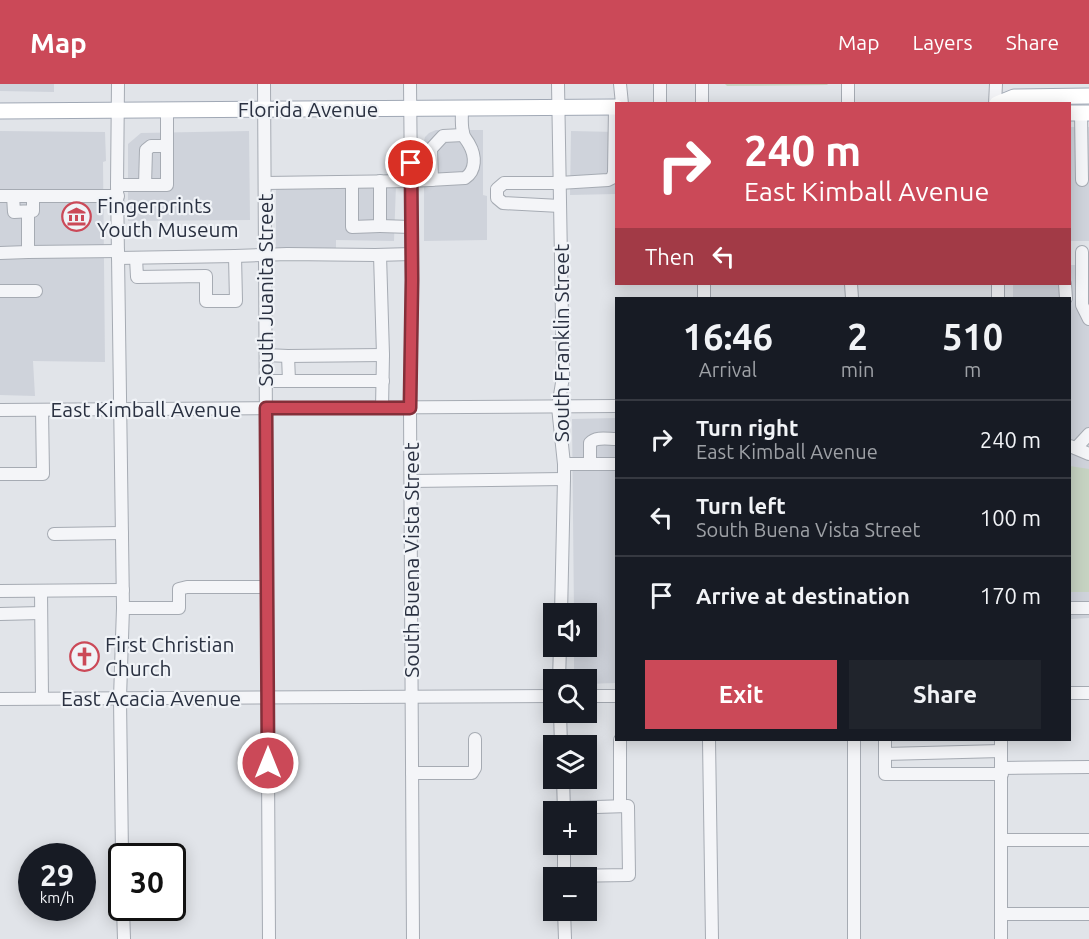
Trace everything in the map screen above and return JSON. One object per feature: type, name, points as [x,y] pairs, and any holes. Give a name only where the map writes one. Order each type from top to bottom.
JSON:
[{"type":"main road","points":[[1001,102],[1014,97],[1068,90],[1089,96]]},
{"type":"main road","name":"Florida Avenue","points":[[0,111],[615,106]]},
{"type":"street","points":[[118,84],[117,191],[123,590],[120,698],[122,843]]},
{"type":"street","name":"South Juanita Street","points":[[264,84],[268,939]]},
{"type":"street","name":"South Buena Vista Street","points":[[410,84],[413,939]]},
{"type":"street","name":"South Franklin Street","points":[[558,84],[563,377],[558,406],[564,464],[561,603]]},
{"type":"street","points":[[618,102],[620,84]]},
{"type":"street","points":[[660,84],[660,102]]},
{"type":"street","points":[[702,84],[702,102]]},
{"type":"street","points":[[848,84],[848,102]]},
{"type":"street","points":[[996,84],[996,102]]},
{"type":"street","points":[[265,183],[459,180],[470,175],[474,160],[472,150],[463,135],[462,108]]},
{"type":"street","points":[[0,196],[117,191],[145,185],[167,185],[167,110]]},
{"type":"street","points":[[1080,113],[1082,180]]},
{"type":"street","points":[[432,180],[431,149],[443,136],[463,135]]},
{"type":"street","points":[[145,185],[146,150],[150,146],[167,146]]},
{"type":"street","points":[[560,206],[503,203],[497,198],[497,189],[504,183],[608,180],[614,173],[615,156]]},
{"type":"street","points":[[380,181],[380,226]]},
{"type":"street","points":[[352,182],[352,227],[411,227]]},
{"type":"street","points":[[14,196],[14,212],[28,212],[33,211],[33,196]]},
{"type":"street","points":[[27,252],[28,212]]},
{"type":"street","points":[[1080,252],[1082,305],[1089,319]]},
{"type":"street","points":[[0,253],[118,254],[136,258],[265,254],[412,254]]},
{"type":"street","points":[[380,255],[382,408]]},
{"type":"street","points":[[136,258],[137,277],[206,276],[206,301],[236,301],[235,256]]},
{"type":"street","points":[[0,291],[36,291]]},
{"type":"street","points":[[266,355],[383,355]]},
{"type":"street","points":[[288,356],[289,381]]},
{"type":"street","points":[[266,381],[383,381]]},
{"type":"street","name":"East Kimball Avenue","points":[[0,410],[615,406]]},
{"type":"street","points":[[0,474],[44,474],[42,410]]},
{"type":"street","points":[[1089,434],[1073,447],[1089,454]]},
{"type":"street","points":[[590,464],[592,440],[615,439]]},
{"type":"street","points":[[564,464],[615,464]]},
{"type":"street","points":[[411,481],[564,479]]},
{"type":"street","points":[[54,534],[122,533]]},
{"type":"street","points":[[123,608],[179,608],[180,589],[186,587],[267,587]]},
{"type":"street","points":[[0,591],[123,590]]},
{"type":"street","points":[[41,591],[42,698]]},
{"type":"street","points":[[1071,608],[1089,608]]},
{"type":"street","points":[[0,614],[41,613]]},
{"type":"street","points":[[1071,693],[1089,693]]},
{"type":"street","name":"East Acacia Avenue","points":[[0,699],[543,696]]},
{"type":"street","points":[[597,696],[615,696]]},
{"type":"street","points":[[412,773],[472,773],[475,768],[475,739]]},
{"type":"street","points":[[620,741],[620,806]]},
{"type":"street","points":[[709,741],[712,939]]},
{"type":"street","points":[[854,741],[854,939]]},
{"type":"street","points":[[885,741],[885,774],[1089,767]]},
{"type":"street","points":[[885,754],[1001,745],[1001,939]]},
{"type":"street","points":[[597,808],[628,806],[629,875],[597,876]]},
{"type":"street","points":[[1001,840],[1089,840]]},
{"type":"street","points":[[1001,914],[1089,914]]},
{"type":"street","points":[[123,921],[124,939]]},
{"type":"street","points":[[564,921],[565,939]]},
{"type":"shaded area","points":[[0,84],[54,84],[54,92],[0,91]]},
{"type":"shaded area","points":[[1071,127],[1089,127],[1089,241],[1071,241]]},
{"type":"shaded area","points":[[436,130],[483,130],[483,195],[487,196],[487,240],[424,241],[424,141],[429,133]]},
{"type":"shaded area","points":[[0,131],[105,132],[106,161],[103,162],[105,362],[33,361],[35,396],[0,395]]},
{"type":"shaded area","points":[[249,131],[250,220],[128,221],[128,144],[141,133]]},
{"type":"shaded area","points":[[571,131],[615,132],[615,194],[570,195]]},
{"type":"shaded area","points":[[396,184],[394,241],[336,240],[336,248],[276,248],[276,186]]},
{"type":"shaded area","points":[[1071,265],[1089,265],[1089,618],[1071,619],[1071,297],[1013,297],[1013,285],[1071,285]]},
{"type":"shaded area","points":[[615,418],[615,683],[597,684],[597,669],[574,669],[574,657],[597,657],[597,603],[574,603],[572,419]]},
{"type":"green space","points":[[725,84],[828,84],[727,86]]},
{"type":"green space","points":[[1071,466],[1089,469],[1089,592],[1071,592]]},
{"type":"place","name":"Fingerprints Youth Museum","points":[[76,217]]},
{"type":"place","name":"First Christian Church","points":[[84,656]]},
{"type":"route","points":[[268,763],[266,408],[410,408],[411,163]]}]
